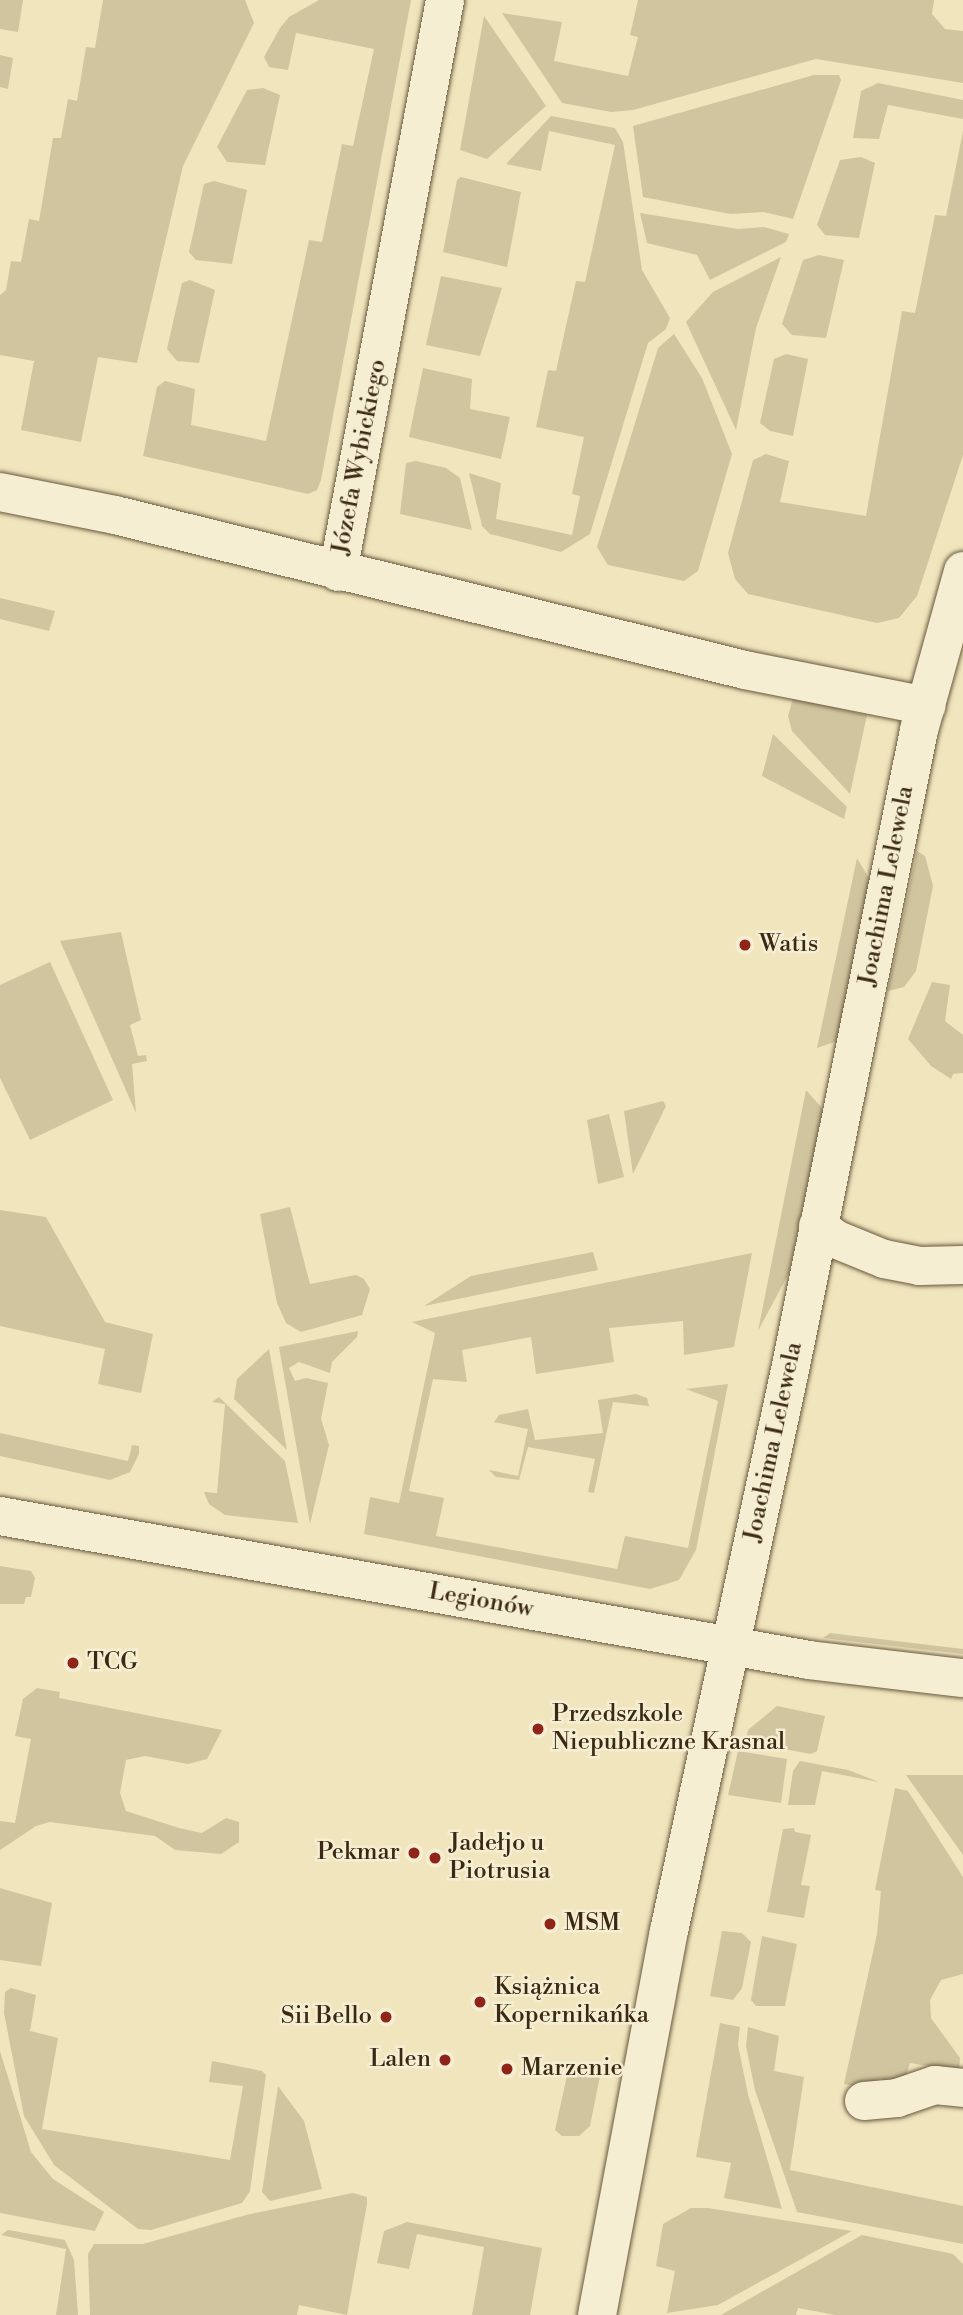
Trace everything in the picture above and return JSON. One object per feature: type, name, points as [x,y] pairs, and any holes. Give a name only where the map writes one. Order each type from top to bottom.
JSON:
[{"type":"street","name":"Józefa Wybickiego","points":[[0,492],[114,515],[338,572],[445,0]]},
{"type":"street","name":"Joachima Lelewela","points":[[597,2315],[669,1931],[926,706],[963,571]]},
{"type":"street","points":[[338,572],[745,670],[926,706]]},
{"type":"street","points":[[818,1226],[835,1239],[884,1259],[919,1266],[963,1265]]},
{"type":"street","name":"Legionów","points":[[0,1516],[730,1646],[963,1678]]},
{"type":"street","points":[[864,2101],[888,2099],[935,2085],[963,2088]]},
{"type":"shaded area","points":[[0,0],[23,0],[18,32],[0,29]]},
{"type":"shaded area","points":[[103,0],[245,0],[254,23],[183,166],[137,363],[98,357],[81,442],[21,430],[34,361],[0,355],[0,295],[6,290],[11,261],[21,262],[29,219],[39,221],[53,138],[61,138],[68,99],[77,101],[86,47],[95,48]]},
{"type":"shaded area","points":[[319,0],[411,0],[321,480],[317,490],[308,494],[143,456],[157,387],[165,381],[195,389],[191,425],[266,441],[309,240],[322,242],[342,144],[353,146],[374,49],[296,33],[288,70],[269,67],[264,57],[280,28],[289,17]]},
{"type":"shaded area","points":[[638,0],[934,0],[932,14],[945,29],[963,31],[963,83],[816,59],[633,110],[611,112],[562,103],[502,13],[562,22],[554,61],[628,76],[638,37],[630,35]]},
{"type":"shaded area","points":[[484,16],[546,106],[487,159],[460,150]]},
{"type":"shaded area","points":[[0,55],[13,58],[8,89],[0,87]]},
{"type":"shaded area","points":[[814,75],[839,75],[841,80],[793,219],[764,212],[730,214],[643,197],[633,126]]},
{"type":"shaded area","points":[[878,83],[963,100],[963,119],[888,105],[879,139],[853,138],[861,91]]},
{"type":"shaded area","points":[[263,88],[280,95],[265,165],[227,162],[217,147],[247,90]]},
{"type":"shaded area","points":[[551,116],[615,128],[623,142],[642,270],[670,318],[666,329],[648,343],[590,534],[561,552],[490,534],[482,526],[469,473],[501,483],[496,519],[572,535],[580,496],[572,494],[584,437],[536,427],[548,370],[556,371],[576,281],[585,282],[615,145],[549,131],[541,171],[506,164]]},
{"type":"shaded area","points":[[963,131],[963,455],[917,596],[899,618],[877,623],[748,594],[735,579],[728,553],[753,460],[766,454],[789,461],[780,502],[866,516],[902,311],[915,313],[935,215],[946,216]]},
{"type":"shaded area","points":[[861,157],[875,163],[859,238],[825,235],[817,225],[840,160]]},
{"type":"shaded area","points":[[461,177],[521,192],[507,267],[443,252],[457,180]]},
{"type":"shaded area","points":[[214,181],[247,190],[232,264],[196,260],[189,252],[204,184]]},
{"type":"shaded area","points":[[640,213],[738,229],[764,227],[789,234],[786,242],[710,280],[697,255],[647,243]]},
{"type":"shaded area","points":[[819,255],[844,260],[826,338],[792,335],[782,324],[803,260]]},
{"type":"shaded area","points":[[781,257],[756,328],[736,430],[686,322],[713,292]]},
{"type":"shaded area","points":[[441,276],[502,288],[480,356],[426,345]]},
{"type":"shaded area","points":[[190,280],[215,290],[199,363],[177,361],[167,349],[182,283]]},
{"type":"shaded area","points":[[674,334],[702,378],[732,454],[698,571],[684,581],[608,565],[597,547],[658,348]]},
{"type":"shaded area","points":[[786,354],[808,359],[793,436],[770,431],[760,423],[774,359]]},
{"type":"shaded area","points":[[423,368],[472,379],[470,409],[510,417],[501,459],[409,437]]},
{"type":"shaded area","points":[[416,461],[446,468],[460,478],[472,530],[400,514],[406,463]]},
{"type":"shaded area","points":[[0,598],[55,611],[49,631],[0,619]]},
{"type":"shaded area","points":[[793,698],[867,715],[850,794],[792,731],[788,716]]},
{"type":"shaded area","points":[[773,734],[847,807],[844,819],[762,776]]},
{"type":"shaded area","points":[[917,851],[925,856],[933,886],[916,971],[904,987],[888,991]]},
{"type":"shaded area","points":[[857,858],[870,880],[837,1041],[817,1048]]},
{"type":"shaded area","points":[[121,932],[141,1020],[130,1025],[138,1056],[146,1055],[147,1061],[132,1064],[136,1113],[60,941]]},
{"type":"shaded area","points":[[50,962],[113,1100],[30,1140],[0,1078],[0,985]]},
{"type":"shaded area","points":[[932,982],[950,985],[945,1021],[963,1035],[963,1073],[953,1074],[951,1079],[931,1066],[908,1039]]},
{"type":"shaded area","points":[[806,1090],[823,1109],[789,1273],[758,1331]]},
{"type":"shaded area","points":[[663,1101],[666,1106],[633,1174],[624,1111]]},
{"type":"shaded area","points":[[609,1114],[624,1177],[598,1184],[587,1120]]},
{"type":"shaded area","points":[[290,1207],[310,1284],[356,1275],[364,1279],[370,1289],[362,1315],[301,1332],[286,1323],[277,1303],[260,1214]]},
{"type":"shaded area","points":[[0,1210],[46,1217],[105,1322],[153,1334],[141,1393],[98,1384],[105,1349],[0,1326]]},
{"type":"shaded area","points":[[593,1252],[598,1270],[424,1306],[471,1276]]},
{"type":"shaded area","points":[[752,1253],[734,1347],[684,1355],[683,1321],[609,1328],[614,1362],[536,1374],[531,1337],[462,1350],[467,1382],[433,1379],[409,1491],[444,1498],[436,1536],[617,1569],[625,1536],[688,1548],[718,1401],[686,1389],[728,1384],[696,1550],[679,1580],[650,1589],[364,1534],[370,1497],[399,1503],[435,1333],[412,1322]]},
{"type":"shaded area","points":[[358,1331],[357,1337],[332,1362],[330,1373],[299,1362],[289,1368],[295,1381],[306,1378],[328,1383],[321,1419],[329,1445],[310,1524],[279,1347]]},
{"type":"shaded area","points":[[269,1349],[287,1450],[234,1399],[237,1379]]},
{"type":"shaded area","points":[[636,1394],[647,1398],[649,1406],[613,1402],[594,1493],[588,1492],[595,1459],[528,1447],[519,1480],[496,1477],[489,1470],[518,1476],[528,1429],[494,1422],[499,1415],[528,1409],[535,1440],[603,1433],[598,1400]]},
{"type":"shaded area","points":[[219,1397],[285,1461],[298,1523],[225,1515],[209,1504],[204,1492],[217,1493],[225,1404],[212,1402]]},
{"type":"shaded area","points":[[0,1433],[128,1461],[132,1445],[139,1446],[139,1454],[130,1472],[110,1480],[0,1456]]},
{"type":"shaded area","points":[[0,1566],[31,1571],[35,1578],[31,1597],[26,1597],[24,1604],[0,1604]]},
{"type":"shaded area","points":[[830,1633],[963,1649],[963,1654],[823,1638]]},
{"type":"shaded area","points":[[37,1688],[60,1692],[59,1698],[222,1730],[207,1759],[188,1764],[145,1756],[126,1760],[120,1793],[126,1811],[179,1828],[202,1833],[226,1818],[239,1822],[239,1842],[221,1854],[175,1850],[155,1836],[50,1822],[36,1826],[0,1850],[0,1821],[15,1823],[31,1739],[15,1736],[23,1699]]},
{"type":"shaded area","points":[[777,1706],[825,1716],[817,1751],[811,1754],[745,1742],[748,1730]]},
{"type":"shaded area","points":[[738,1751],[787,1759],[781,1803],[728,1795]]},
{"type":"shaded area","points":[[800,1761],[848,1770],[879,1782],[822,1771],[815,1805],[788,1805],[793,1771]]},
{"type":"shaded area","points":[[906,1775],[963,1775],[963,1855]]},
{"type":"shaded area","points":[[895,1788],[908,1791],[963,1877],[963,1974],[941,1980],[930,2000],[931,2018],[960,2058],[959,2071],[910,2063],[904,2083],[879,2079],[876,2090],[844,2084],[877,1934],[881,1891],[875,1890]]},
{"type":"shaded area","points":[[794,1828],[795,1832],[811,1835],[801,1885],[810,1886],[804,1918],[767,1912],[783,1829]]},
{"type":"shaded area","points":[[0,1888],[52,1903],[41,1966],[0,1960]]},
{"type":"shaded area","points":[[722,1931],[742,1933],[751,1942],[742,1988],[733,2000],[710,1996]]},
{"type":"shaded area","points":[[762,1936],[797,1944],[785,2006],[756,2006],[751,2000]]},
{"type":"shaded area","points":[[11,1988],[36,1995],[30,2031],[58,2038],[42,2129],[230,2160],[243,2086],[209,2082],[212,2061],[262,2071],[266,2075],[250,2191],[242,2203],[151,2230],[138,2229],[54,2165],[24,2116],[4,2013],[5,1992]]},
{"type":"shaded area","points":[[720,2023],[740,2027],[738,2045],[748,2094],[782,2209],[724,2198],[731,2163],[696,2157]]},
{"type":"shaded area","points":[[748,2027],[779,2036],[774,2071],[804,2077],[790,2170],[963,2206],[963,2244],[797,2212],[755,2090],[746,2046]]},
{"type":"shaded area","points":[[0,2051],[31,2152],[53,2179],[104,2212],[95,2231],[0,2213]]},
{"type":"shaded area","points":[[580,2065],[601,2071],[590,2126],[579,2136],[562,2136],[555,2130],[568,2071],[578,2073]]},
{"type":"shaded area","points":[[278,2086],[304,2121],[322,2189],[270,2201],[262,2192]]},
{"type":"shaded area","points":[[353,2193],[367,2197],[367,2204],[347,2315],[299,2305],[297,2315],[90,2315],[88,2254],[94,2244],[143,2244],[246,2215]]},
{"type":"shaded area","points":[[691,2208],[708,2208],[852,2231],[718,2305],[667,2313],[675,2271],[656,2266],[663,2224]]},
{"type":"shaded area","points":[[407,2222],[542,2248],[530,2315],[472,2315],[484,2247],[417,2234],[409,2269],[377,2263],[384,2231]]},
{"type":"shaded area","points":[[8,2230],[65,2240],[74,2260],[78,2315],[56,2315],[66,2249],[1,2235]]},
{"type":"shaded area","points":[[862,2235],[953,2254],[963,2264],[963,2315],[835,2315],[798,2308],[796,2315],[721,2315]]},
{"type":"place","name":"Watis","points":[[745,945]]},
{"type":"place","name":"TCG","points":[[73,1663]]},
{"type":"place","name":"Przedszkole Niepubliczne Krasnal","points":[[538,1729]]},
{"type":"place","name":"Pekmar","points":[[414,1853]]},
{"type":"place","name":"Jadełjo u Piotrusia","points":[[435,1858]]},
{"type":"place","name":"MSM","points":[[550,1924]]},
{"type":"place","name":"Książnica Kopernikańka","points":[[480,2002]]},
{"type":"place","name":"Sii Bello","points":[[386,2017]]},
{"type":"place","name":"Lalen","points":[[445,2060]]},
{"type":"place","name":"Marzenie","points":[[507,2069]]}]
